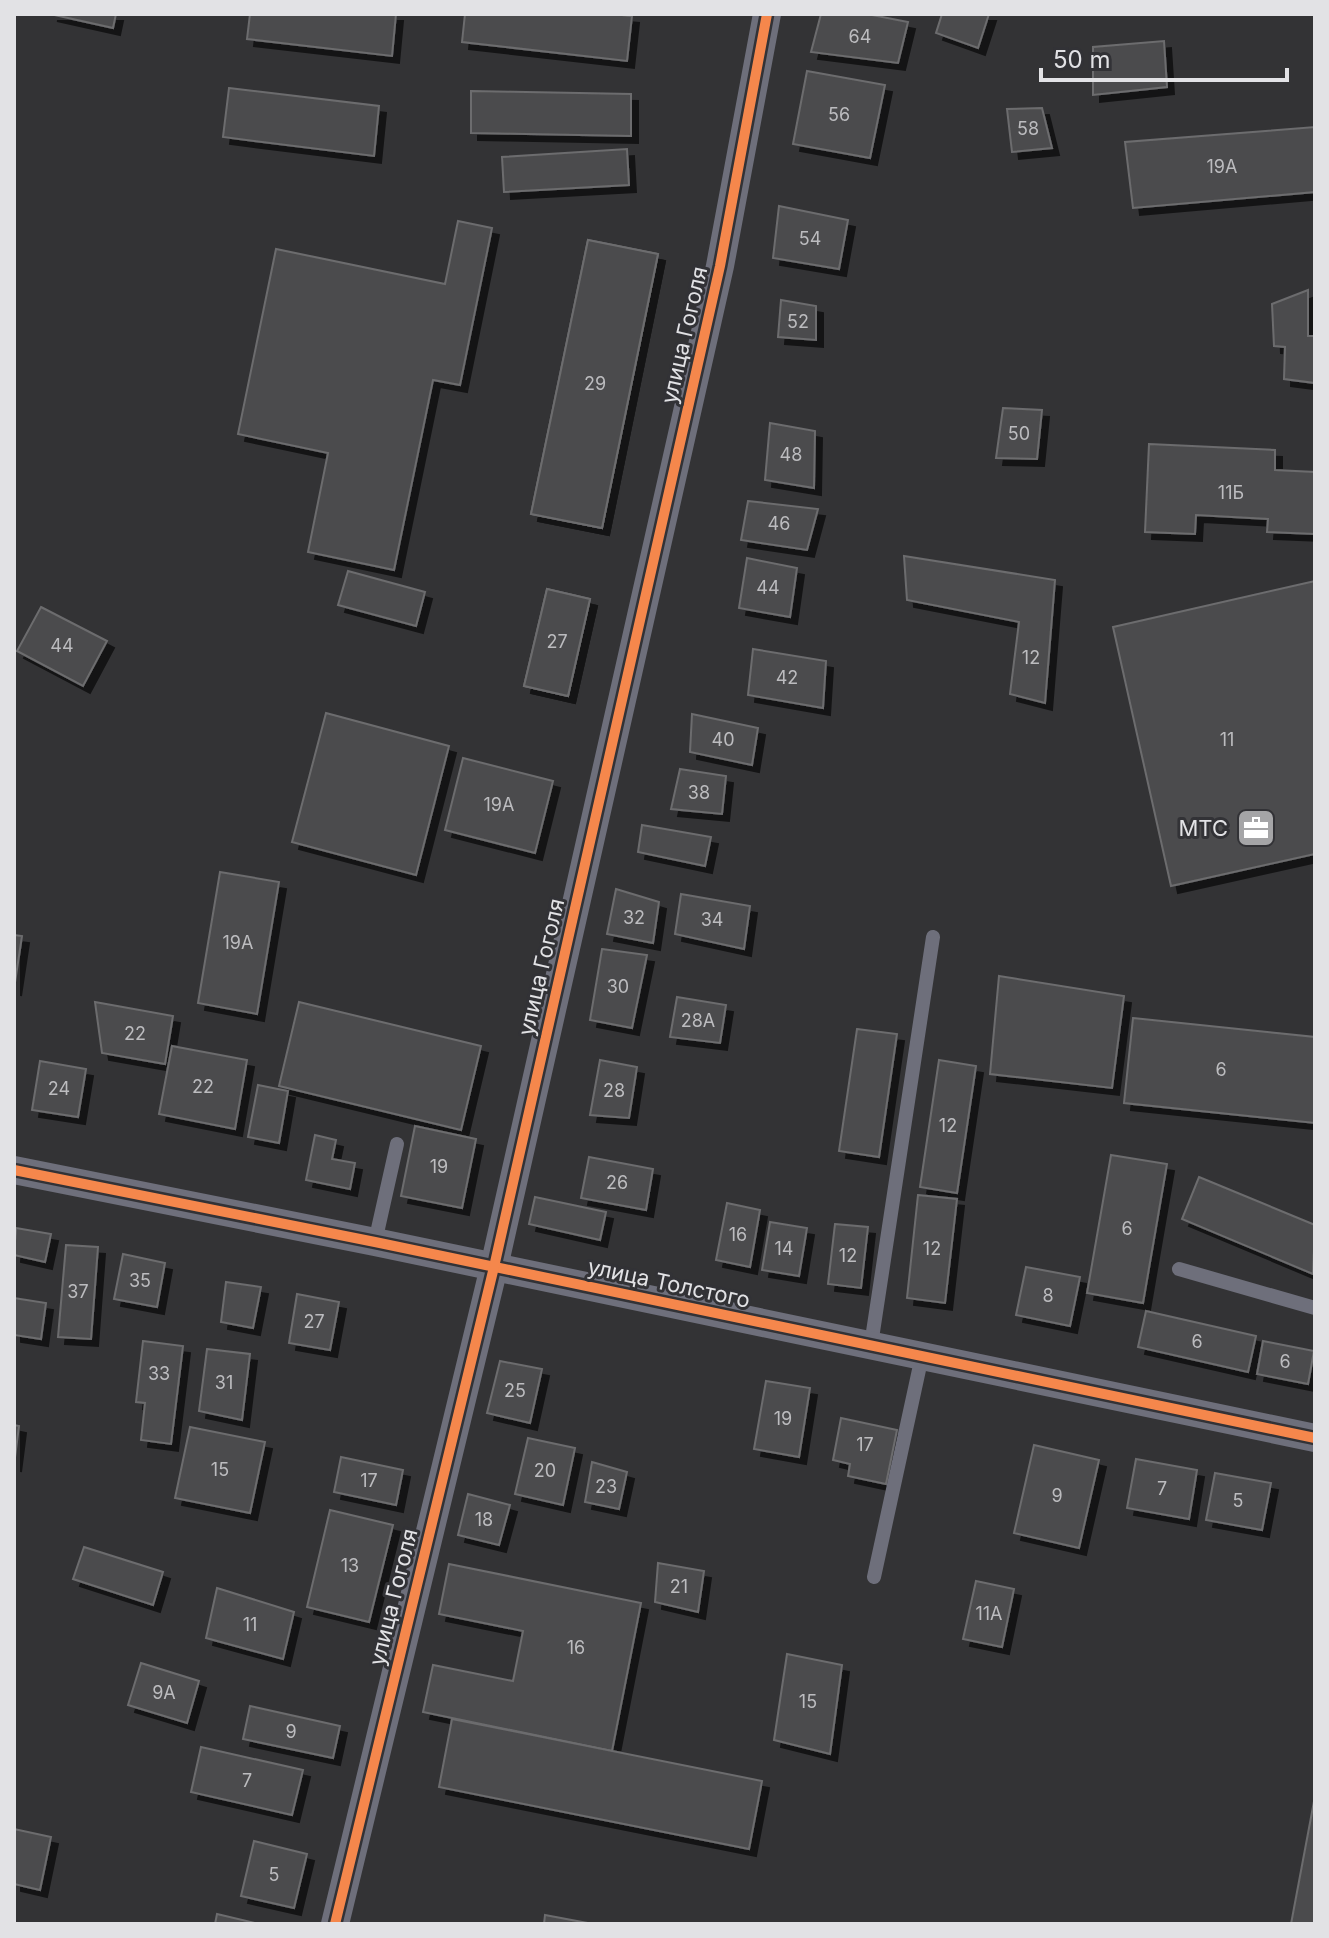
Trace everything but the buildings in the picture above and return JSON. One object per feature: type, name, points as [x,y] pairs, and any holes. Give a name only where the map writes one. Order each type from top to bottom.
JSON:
[{"type":"street","name":"улица Гоголя","points":[[335,1924],[494,1267],[720,266],[767,14]]},
{"type":"street","name":"улица Толстого","points":[[14,1170],[1315,1438]]},
{"type":"lane","points":[[871,1345],[933,937]]},
{"type":"lane","points":[[375,1242],[397,1144]]},
{"type":"lane","points":[[1179,1269],[1315,1308]]},
{"type":"lane","points":[[874,1577],[922,1356]]},
{"type":"cycle path","points":[[335,1924],[494,1267],[720,266],[767,14]]},
{"type":"cycle path","points":[[14,1170],[1315,1438]]},
{"type":"place","name":"МТС","points":[[1256,828]]}]
